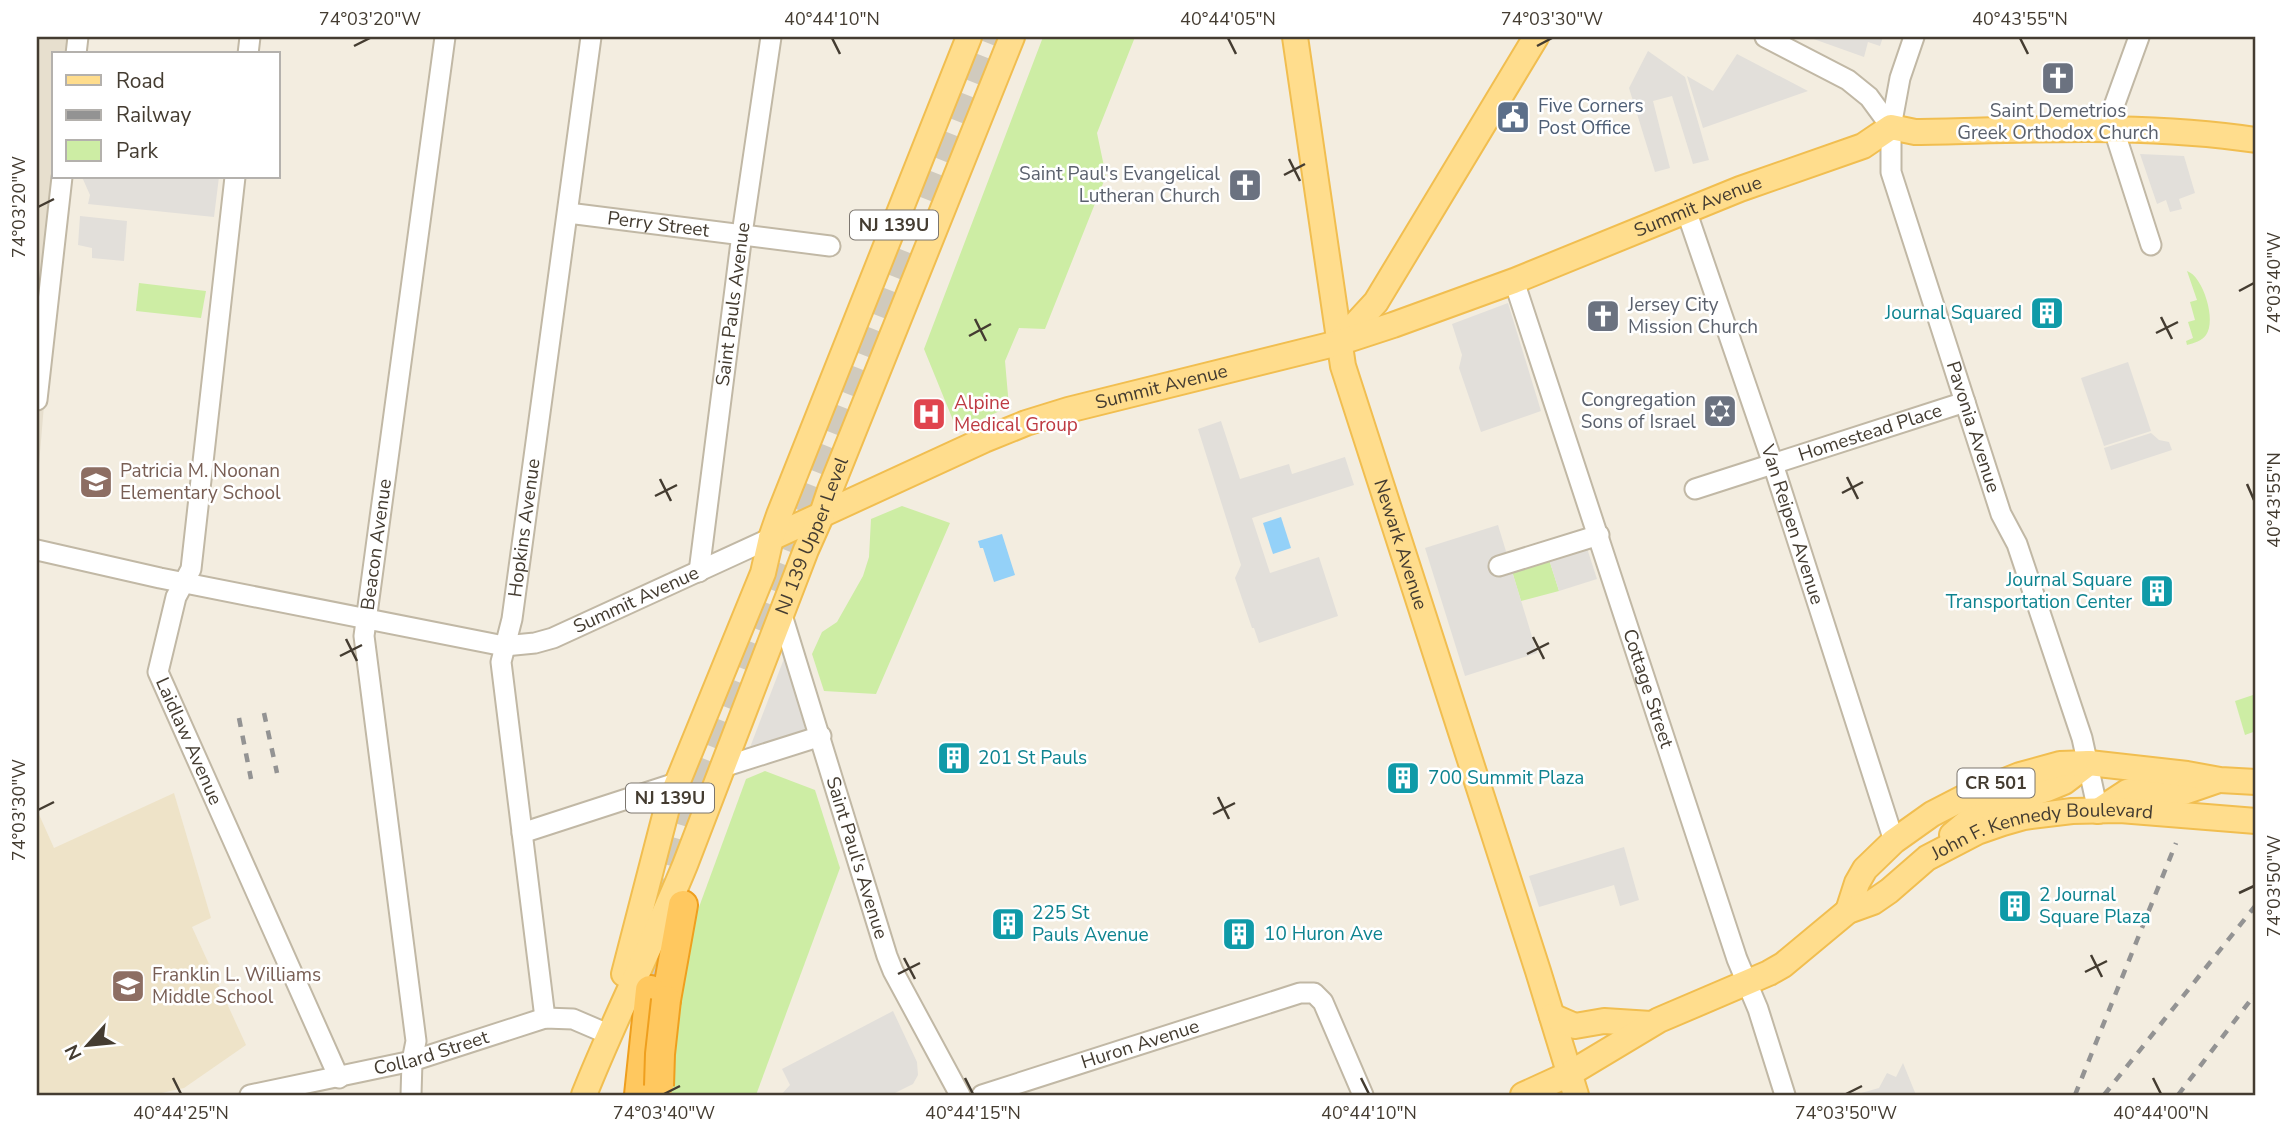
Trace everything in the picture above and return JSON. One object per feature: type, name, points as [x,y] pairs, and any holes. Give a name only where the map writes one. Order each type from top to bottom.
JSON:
[{"type":"highway","points":[[653,1093],[642,1053],[683,905]]},
{"type":"highway","points":[[653,1093],[660,1054],[658,995]]},
{"type":"main road","name":"NJ 139 Upper Level","points":[[608,1034],[662,823],[676,783],[763,573],[771,538],[969,37]]},
{"type":"main road","name":"NJ 139 Upper Level","points":[[584,1095],[608,1034],[666,912],[806,550],[1012,37]]},
{"type":"main road","name":"Newark Avenue","points":[[1295,37],[1338,343],[1346,378],[1572,1084]]},
{"type":"main road","points":[[1338,343],[1376,302],[1536,37]]},
{"type":"main road","name":"Summit Avenue","points":[[771,538],[1026,423],[1068,410],[1338,343],[1514,281],[1740,189],[1863,146],[1891,127]]},
{"type":"main road","points":[[1891,127],[1915,132],[2114,130],[2209,133],[2256,140]]},
{"type":"main road","points":[[1927,858],[1977,814],[2003,802],[2064,782],[2089,763]]},
{"type":"main road","name":"John F. Kennedy Boulevard","points":[[1848,911],[1857,883],[1866,869],[1894,841],[1932,814],[1993,784],[2060,764],[2089,763],[2256,782]]},
{"type":"main road","points":[[2098,811],[2127,792],[2139,789],[2184,792],[2220,780]]},
{"type":"main road","name":"John F. Kennedy Boulevard","points":[[1523,1095],[1572,1084],[1651,1024],[1783,965],[1848,911],[1873,902],[1927,858],[1977,832],[2024,817],[2120,810],[2256,821]]},
{"type":"main road","points":[[1552,1016],[1575,1026],[1604,1021],[1651,1024]]},
{"type":"street","name":"Beacon Avenue","points":[[411,1095],[412,1061],[416,1041],[364,636],[445,37]]},
{"type":"street","name":"Hopkins Avenue","points":[[545,1018],[501,676],[504,646],[512,619],[591,37]]},
{"type":"street","name":"Saint Pauls Avenue","points":[[699,572],[742,234],[771,37]]},
{"type":"street","points":[[1765,37],[1848,80],[1869,97],[1891,127]]},
{"type":"street","name":"Pavonia Avenue","points":[[1914,37],[1900,78],[1891,127],[1892,172],[2001,514],[2017,544],[2053,649],[2089,763],[2098,811]]},
{"type":"street","points":[[2139,37],[2114,106],[2114,130],[2151,245]]},
{"type":"street","points":[[37,400],[62,178]]},
{"type":"street","name":"Laidlaw Avenue","points":[[234,178],[191,569],[176,597],[158,672],[339,1078]]},
{"type":"street","name":"Van Reipen Avenue","points":[[1686,210],[1773,464],[1894,841]]},
{"type":"street","name":"Perry Street","points":[[568,213],[830,246]]},
{"type":"street","name":"Cottage Street","points":[[1514,281],[1737,959],[1758,1009],[1786,1095]]},
{"type":"street","name":"Homestead Place","points":[[1695,489],[1965,402]]},
{"type":"street","points":[[1499,566],[1599,535]]},
{"type":"street","name":"Summit Avenue","points":[[37,550],[185,583],[504,646],[553,638],[771,538]]},
{"type":"street","name":"Saint Paul's Avenue","points":[[782,614],[887,956],[960,1095]]},
{"type":"street","points":[[723,767],[821,736]]},
{"type":"street","points":[[522,833],[676,783]]},
{"type":"street","name":"Huron Avenue","points":[[982,1095],[1300,993],[1314,993],[1323,1002],[1363,1095]]},
{"type":"street","name":"Collard Street","points":[[250,1095],[412,1061],[545,1018],[573,1019],[608,1034]]},
{"type":"shaded area","points":[[37,37],[75,37],[73,52],[52,52],[52,178],[63,178],[37,489]]},
{"type":"shaded area","points":[[1808,37],[1883,37],[1880,46],[1868,42],[1864,57]]},
{"type":"shaded area","points":[[1648,51],[1685,77],[1709,160],[1693,164],[1672,96],[1653,101],[1670,168],[1655,172],[1629,88]]},
{"type":"shaded area","points":[[1737,54],[1808,91],[1703,128],[1687,76],[1713,91]]},
{"type":"shaded area","points":[[2140,154],[2184,156],[2195,193],[2179,199],[2182,209],[2170,212],[2166,200],[2157,204]]},
{"type":"shaded area","points":[[82,178],[219,178],[214,217],[88,204],[90,195]]},
{"type":"shaded area","points":[[80,216],[127,221],[124,261],[92,258],[92,248],[78,245]]},
{"type":"shaded area","points":[[1508,303],[1541,411],[1481,432],[1459,368],[1462,355],[1452,324]]},
{"type":"shaded area","points":[[2128,362],[2151,431],[2104,446],[2081,378]]},
{"type":"shaded area","points":[[1221,421],[1240,479],[1289,464],[1292,474],[1345,457],[1354,485],[1252,518],[1270,573],[1319,557],[1338,616],[1259,643],[1235,578],[1241,565],[1198,429]]},
{"type":"shaded area","points":[[2151,433],[2159,440],[2169,442],[2172,450],[2111,470],[2104,448]]},
{"type":"shaded area","points":[[1498,525],[1537,653],[1465,676],[1425,548]]},
{"type":"shaded area","points":[[1586,545],[1597,579],[1559,591],[1548,556]]},
{"type":"shaded area","points":[[785,656],[808,732],[749,750]]},
{"type":"shaded area","name":"Franklin L. Williams Middle School","points":[[174,793],[211,918],[192,927],[246,1045],[184,1088],[153,1095],[37,1095],[37,810],[54,848]]},
{"type":"shaded area","points":[[1624,847],[1639,900],[1620,906],[1614,885],[1539,907],[1529,876]]},
{"type":"shaded area","points":[[893,1011],[917,1062],[918,1075],[913,1084],[891,1095],[781,1095],[790,1085],[782,1069]]},
{"type":"shaded area","points":[[1903,1063],[1916,1095],[1854,1095],[1879,1088],[1887,1073],[1896,1077]]},
{"type":"green space","points":[[1043,37],[1135,37],[1097,133],[1106,176],[1045,329],[1019,328],[1005,361],[1009,407],[957,430],[924,349]]},
{"type":"green space","points":[[2187,271],[2203,290],[2210,320],[2204,337],[2187,345],[2186,341],[2193,338],[2188,322],[2195,320],[2190,302],[2197,300]]},
{"type":"green space","points":[[139,283],[206,291],[201,318],[136,311]]},
{"type":"green space","points":[[902,506],[950,523],[876,694],[824,691],[812,654],[822,632],[837,622],[863,576],[869,557],[871,519]]},
{"type":"green space","points":[[1548,556],[1559,591],[1521,601],[1511,568]]},
{"type":"green space","points":[[2256,694],[2256,731],[2245,735],[2235,701]]},
{"type":"green space","points":[[765,771],[815,790],[840,868],[756,1095],[630,1095],[746,779]]},
{"type":"water","points":[[1281,517],[1291,548],[1273,554],[1263,523]]},
{"type":"water","points":[[1002,534],[1015,575],[994,582],[983,548],[980,548],[978,541]]},
{"type":"tunnel","points":[[650,990],[665,895],[690,802],[992,37]]},
{"type":"railway","points":[[264,713],[277,773]]},
{"type":"railway","points":[[239,718],[251,779]]},
{"type":"railway","points":[[2075,1095],[2176,843]]},
{"type":"railway","points":[[2104,1095],[2256,905]]},
{"type":"railway","points":[[2178,1095],[2256,993]]},
{"type":"place","name":"Saint Demetrios Greek Orthodox Church","points":[[2058,78]]},
{"type":"place","name":"Five Corners Post Office","points":[[1513,117]]},
{"type":"place","name":"Saint Paul's Evangelical Lutheran Church","points":[[1245,185]]},
{"type":"place","name":"Journal Squared","points":[[2047,313]]},
{"type":"place","name":"Jersey City Mission Church","points":[[1603,316]]},
{"type":"place","name":"Congregation Sons of Israel","points":[[1720,411]]},
{"type":"place","name":"Alpine Medical Group","points":[[929,414]]},
{"type":"place","name":"Patricia M. Noonan Elementary School","points":[[96,482]]},
{"type":"place","name":"Journal Square Transportation Center","points":[[2157,591]]},
{"type":"place","name":"201 St Pauls","points":[[954,758]]},
{"type":"place","name":"700 Summit Plaza","points":[[1403,778]]},
{"type":"place","name":"2 Journal Square Plaza","points":[[2015,906]]},
{"type":"place","name":"225 St Pauls Avenue","points":[[1008,924]]},
{"type":"place","name":"10 Huron Ave","points":[[1239,934]]},
{"type":"place","name":"Franklin L. Williams Middle School","points":[[128,986]]}]
